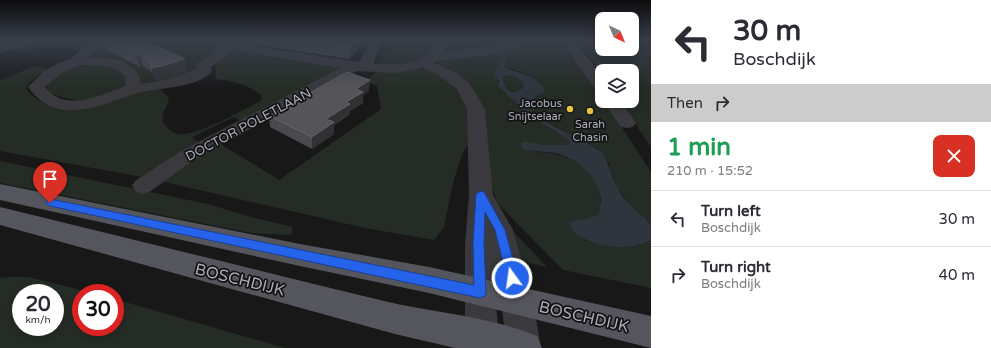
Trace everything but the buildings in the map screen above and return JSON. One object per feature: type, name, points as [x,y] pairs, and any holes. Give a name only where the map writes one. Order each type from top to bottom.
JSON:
[{"type":"main road","name":"BOSCHDIJK","points":[[0,192],[480,292],[651,332]]},
{"type":"main road","name":"BOSCHDIJK","points":[[0,216],[481,342],[524,348]]},
{"type":"street","points":[[74,62],[79,56]]},
{"type":"street","points":[[133,89],[132,75],[127,69],[117,64],[101,61],[74,62],[46,76],[36,87],[45,97],[65,105],[91,102],[133,89],[172,85],[205,72],[203,66],[217,56]]},
{"type":"street","name":"DOCTOR POLETLAAN","points":[[307,56],[360,66],[394,68],[429,60],[455,56]]},
{"type":"street","points":[[360,66],[366,56]]},
{"type":"street","points":[[429,60],[433,56]]},
{"type":"street","points":[[580,56],[595,78]]},
{"type":"street","name":"BOSCHDIJK","points":[[429,60],[464,86],[472,98],[476,110],[481,194],[479,244],[481,342]]},
{"type":"street","name":"DOCTOR POLETLAAN","points":[[143,186],[188,155],[360,66]]},
{"type":"street","points":[[616,108],[627,123]]},
{"type":"street","name":"BOSCHDIJK","points":[[481,194],[500,230],[517,301],[524,348]]},
{"type":"shaded area","points":[[85,56],[215,56],[197,73],[147,86],[140,84],[135,74],[135,69],[127,64],[84,59]]},
{"type":"shaded area","points":[[225,56],[271,56],[340,68],[243,122],[234,117],[192,137],[200,144],[142,177],[0,151],[0,80],[35,66],[48,70],[30,82],[26,88],[34,97],[53,106],[160,89],[169,98],[163,113],[163,123],[170,130],[178,134],[186,134],[207,128],[259,102],[262,99],[261,95],[256,91],[245,86],[234,82],[216,79],[215,63]]},
{"type":"shaded area","points":[[381,56],[426,56],[419,61],[382,67],[368,63],[377,63]]},
{"type":"shaded area","points":[[453,56],[577,56],[595,85],[595,108],[610,108],[651,172],[651,227],[647,220],[629,204],[615,184],[610,172],[610,164],[598,149],[542,119],[528,109],[525,104],[538,97],[543,85],[527,74],[509,68],[498,62],[498,66],[494,69],[494,71],[501,87],[515,103],[570,142],[567,145],[544,145],[535,152],[556,155],[576,162],[585,168],[597,185],[600,196],[600,209],[598,214],[588,220],[578,220],[584,240],[609,246],[627,247],[636,246],[651,239],[651,288],[563,270],[497,203],[492,185],[486,149],[455,75],[436,64],[440,59]]},
{"type":"shaded area","points":[[500,56],[506,56],[504,66],[531,77],[541,84],[545,89],[543,93],[526,104],[531,111],[548,123],[589,144],[602,153],[607,161],[613,180],[622,195],[630,205],[645,218],[651,227],[651,239],[634,246],[624,247],[601,245],[582,238],[574,232],[569,222],[598,214],[601,204],[597,185],[585,169],[568,158],[554,153],[522,149],[522,142],[544,145],[567,145],[570,142],[557,132],[529,116],[498,86],[499,81],[495,77],[494,69],[498,66]],"holes":[[[508,75],[515,77],[523,83],[523,88],[514,92],[507,89],[502,77]]]},
{"type":"shaded area","points":[[589,56],[651,56],[651,147],[625,108],[639,108],[639,64],[595,65]]},
{"type":"shaded area","points":[[105,64],[131,77],[123,90],[86,100],[69,99],[49,92],[46,86],[54,74],[77,65]]},
{"type":"shaded area","points":[[419,69],[437,72],[466,94],[470,140],[462,155],[453,183],[444,227],[434,240],[365,228],[156,180],[219,143],[279,180],[381,109],[377,86],[365,81],[379,70]]},
{"type":"shaded area","points":[[508,75],[515,77],[523,83],[523,88],[514,92],[509,90],[502,77]]},
{"type":"shaded area","points":[[0,161],[208,204],[247,216],[293,227],[291,235],[251,233],[0,183]]},
{"type":"shaded area","points":[[503,221],[547,267],[516,260]]},
{"type":"shaded area","points":[[28,277],[56,284],[12,284],[12,336],[64,336],[64,286],[72,288],[72,336],[124,336],[124,302],[285,348],[0,348],[0,278]]},
{"type":"place","name":"Jacobus Snijtselaar","points":[[570,109]]},
{"type":"place","name":"Sarah Chasin","points":[[590,111]]},
{"type":"route","points":[[50,203],[429,280],[480,292],[479,244],[481,194],[500,230],[512,278]]}]
